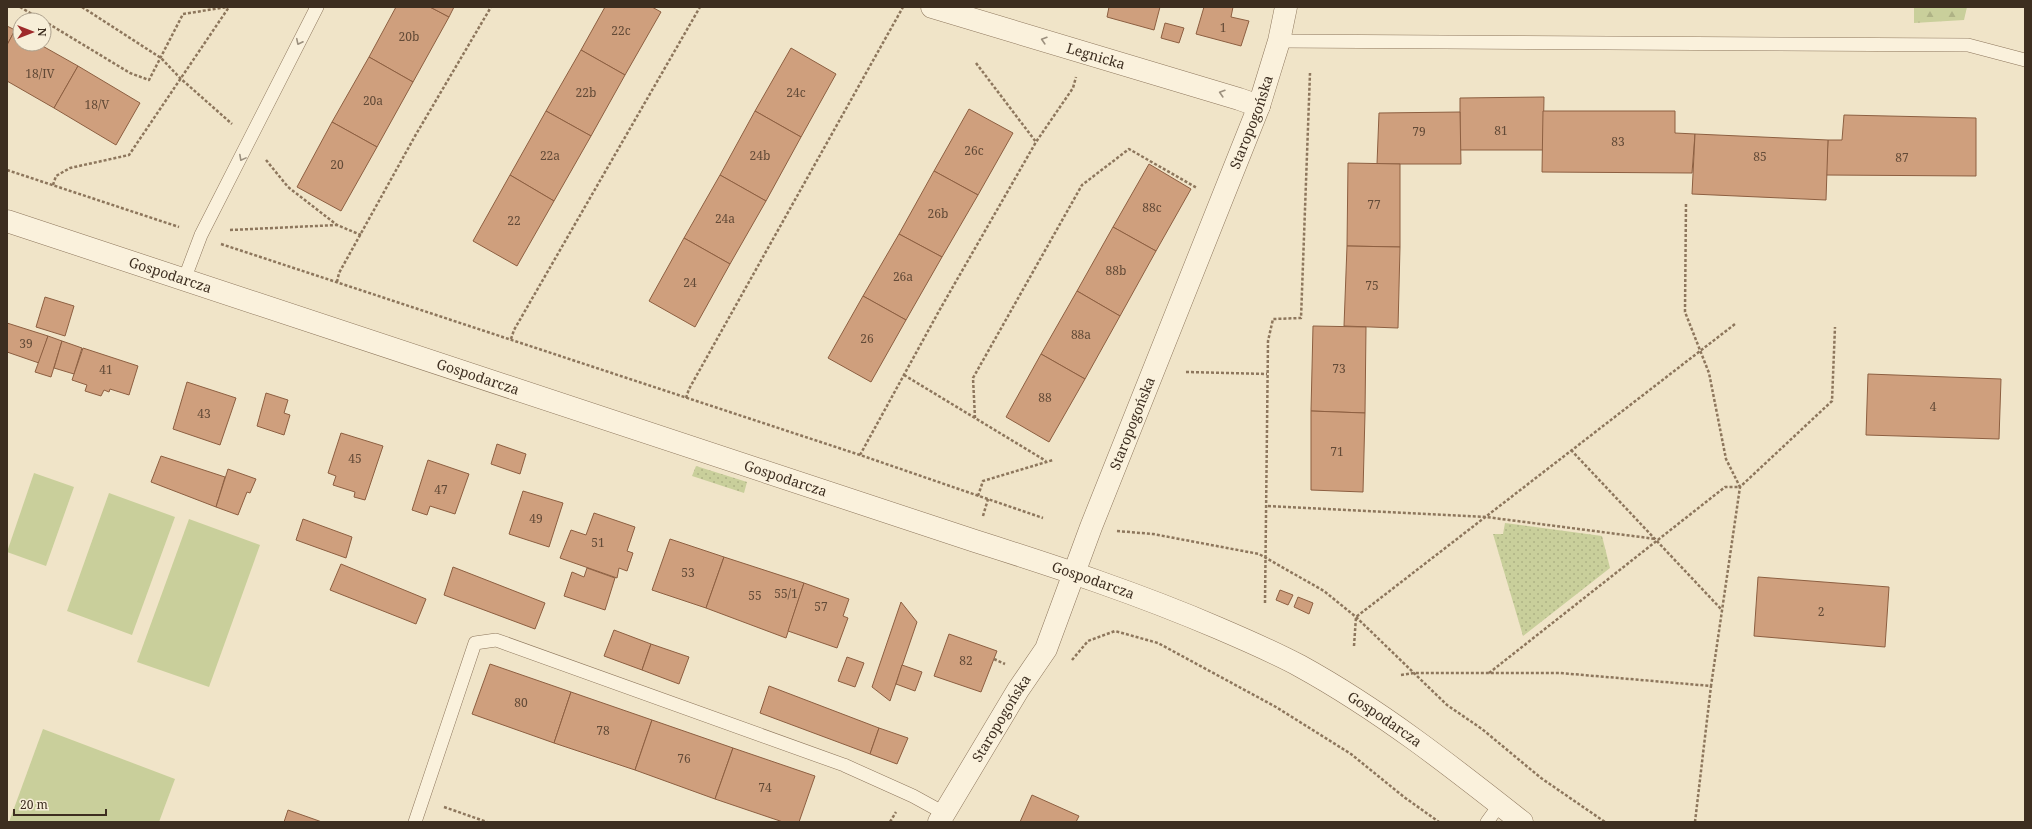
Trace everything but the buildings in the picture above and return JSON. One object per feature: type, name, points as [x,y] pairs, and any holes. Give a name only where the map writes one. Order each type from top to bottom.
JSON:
[{"type":"street","name":"Legnicka","points":[[932,7],[1085,52],[1259,106]]},
{"type":"street","name":"Staropogońska","points":[[942,818],[1018,690],[1046,649],[1076,573],[1091,527],[1259,106],[1279,40],[1286,7]]},
{"type":"street","name":"Gospodarcza","points":[[7,221],[975,542],[1076,573],[1172,608],[1266,649],[1331,684],[1423,745],[1522,822]]},
{"type":"lane","points":[[184,280],[201,235],[317,7]]},
{"type":"lane","points":[[1279,40],[1968,45],[2025,60]]},
{"type":"lane","points":[[415,822],[475,643],[496,640],[844,765],[942,818]]},
{"type":"lane","points":[[1487,822],[1500,804]]},
{"type":"path","points":[[20,7],[29,12]]},
{"type":"path","points":[[82,7],[161,58],[180,78],[218,111]]},
{"type":"path","points":[[52,25],[130,73],[149,80],[183,14],[228,7]]},
{"type":"path","points":[[53,185],[56,176],[70,168],[129,155],[228,7]]},
{"type":"path","points":[[336,282],[339,273],[412,142],[491,7]]},
{"type":"path","points":[[511,339],[518,324],[700,7]]},
{"type":"path","points":[[686,398],[689,389],[730,315],[903,7]]},
{"type":"path","points":[[860,455],[1036,142],[1073,88],[1085,52]]},
{"type":"path","points":[[976,64],[1036,142]]},
{"type":"path","points":[[1266,603],[1265,557],[1268,506],[1268,341],[1273,319],[1301,318],[1310,73]]},
{"type":"path","points":[[250,141],[288,187],[337,225],[361,235]]},
{"type":"path","points":[[975,418],[973,378],[1082,185],[1129,149],[1201,190]]},
{"type":"path","points":[[7,170],[201,235],[221,244],[860,455],[1043,518]]},
{"type":"path","points":[[1686,202],[1685,312],[1710,373],[1726,459],[1740,487],[1721,609],[1694,822]]},
{"type":"path","points":[[223,230],[337,225]]},
{"type":"path","points":[[221,239],[221,244]]},
{"type":"path","points":[[1354,646],[1356,617],[1735,324]]},
{"type":"path","points":[[1489,673],[1725,487],[1740,487],[1832,401],[1835,327]]},
{"type":"path","points":[[1186,372],[1267,374]]},
{"type":"path","points":[[904,375],[1046,461]]},
{"type":"path","points":[[1571,450],[1721,609]]},
{"type":"path","points":[[978,496],[983,481],[1046,461],[1054,460]]},
{"type":"path","points":[[982,520],[988,499]]},
{"type":"path","points":[[1268,506],[1486,517],[1656,540]]},
{"type":"path","points":[[1112,531],[1153,534],[1244,551],[1265,557],[1324,591],[1356,617],[1447,706],[1488,733],[1542,778],[1605,822]]},
{"type":"path","points":[[1072,661],[1088,640],[1115,631],[1158,643],[1276,707],[1351,754],[1404,797],[1439,822]]},
{"type":"path","points":[[1401,675],[1414,673],[1560,673],[1711,686]]},
{"type":"path","points":[[423,799],[487,822]]},
{"type":"green space","points":[[1914,7],[1967,7],[1964,20],[1914,23]]},
{"type":"green space","points":[[696,466],[747,482],[744,493],[692,476]]},
{"type":"green space","points":[[34,473],[74,487],[46,566],[7,552]]},
{"type":"green space","points":[[109,493],[175,517],[132,635],[67,611]]},
{"type":"green space","points":[[189,519],[260,545],[209,687],[137,662]]},
{"type":"green space","points":[[1505,523],[1602,536],[1610,568],[1523,636],[1493,534],[1503,534]]},
{"type":"green space","points":[[43,729],[175,779],[159,822],[9,822]]}]
